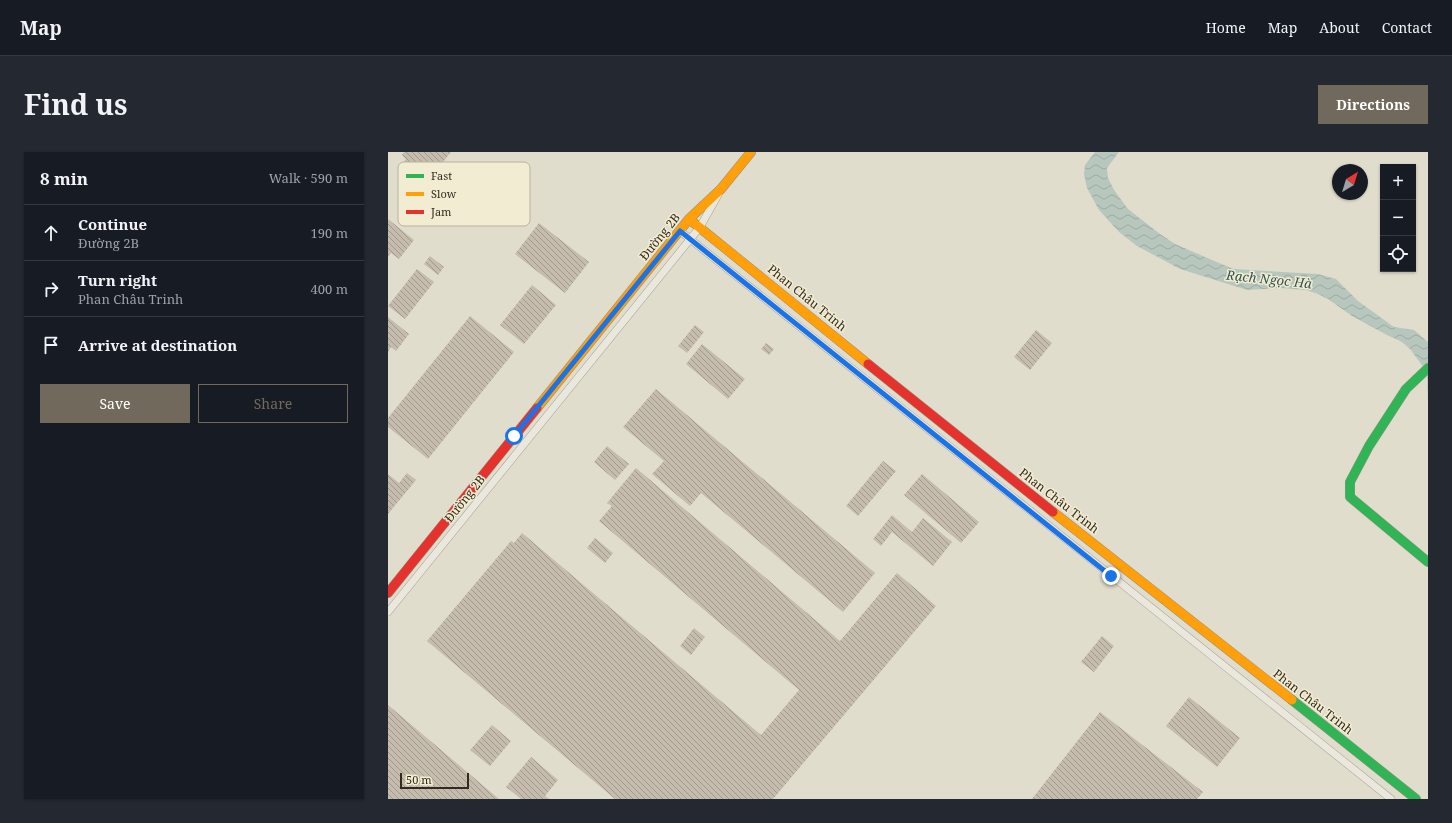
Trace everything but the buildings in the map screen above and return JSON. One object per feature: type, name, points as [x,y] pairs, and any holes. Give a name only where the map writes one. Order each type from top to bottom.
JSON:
[{"type":"street","points":[[721,188],[751,152]]},
{"type":"street","name":"Đường 2B","points":[[388,593],[689,219],[721,188]]},
{"type":"street","name":"Đường 2B","points":[[388,612],[700,227],[721,188]]},
{"type":"street","name":"Phan Châu Trinh","points":[[689,219],[948,428],[1416,799]]},
{"type":"street","points":[[680,231],[1390,799]]},
{"type":"street","points":[[1428,368],[1406,389],[1369,446],[1350,482],[1350,497],[1428,562]]},
{"type":"water","name":"Rạch Ngọc Hà","points":[[1095,152],[1119,152],[1107,168],[1108,178],[1114,190],[1128,209],[1175,244],[1233,269],[1318,274],[1336,279],[1358,301],[1394,327],[1414,330],[1428,342],[1428,404],[1427,372],[1410,349],[1402,342],[1352,316],[1328,299],[1306,290],[1280,288],[1247,290],[1180,269],[1137,246],[1119,232],[1099,210],[1087,188],[1084,174],[1085,165]]},
{"type":"traffic: fast","points":[[1428,368],[1406,389],[1369,446],[1350,482],[1350,497],[1428,562]]},
{"type":"traffic: fast","points":[[1292,700],[1416,799]]},
{"type":"traffic: slow","points":[[537,408],[689,219],[721,189],[751,152]]},
{"type":"traffic: slow","points":[[689,219],[868,364]]},
{"type":"traffic: slow","points":[[1053,512],[1292,700]]},
{"type":"traffic: jam","points":[[868,364],[1053,512]]},
{"type":"traffic: jam","points":[[388,593],[537,408]]},
{"type":"route","points":[[514,436],[680,231],[1111,576]]}]
